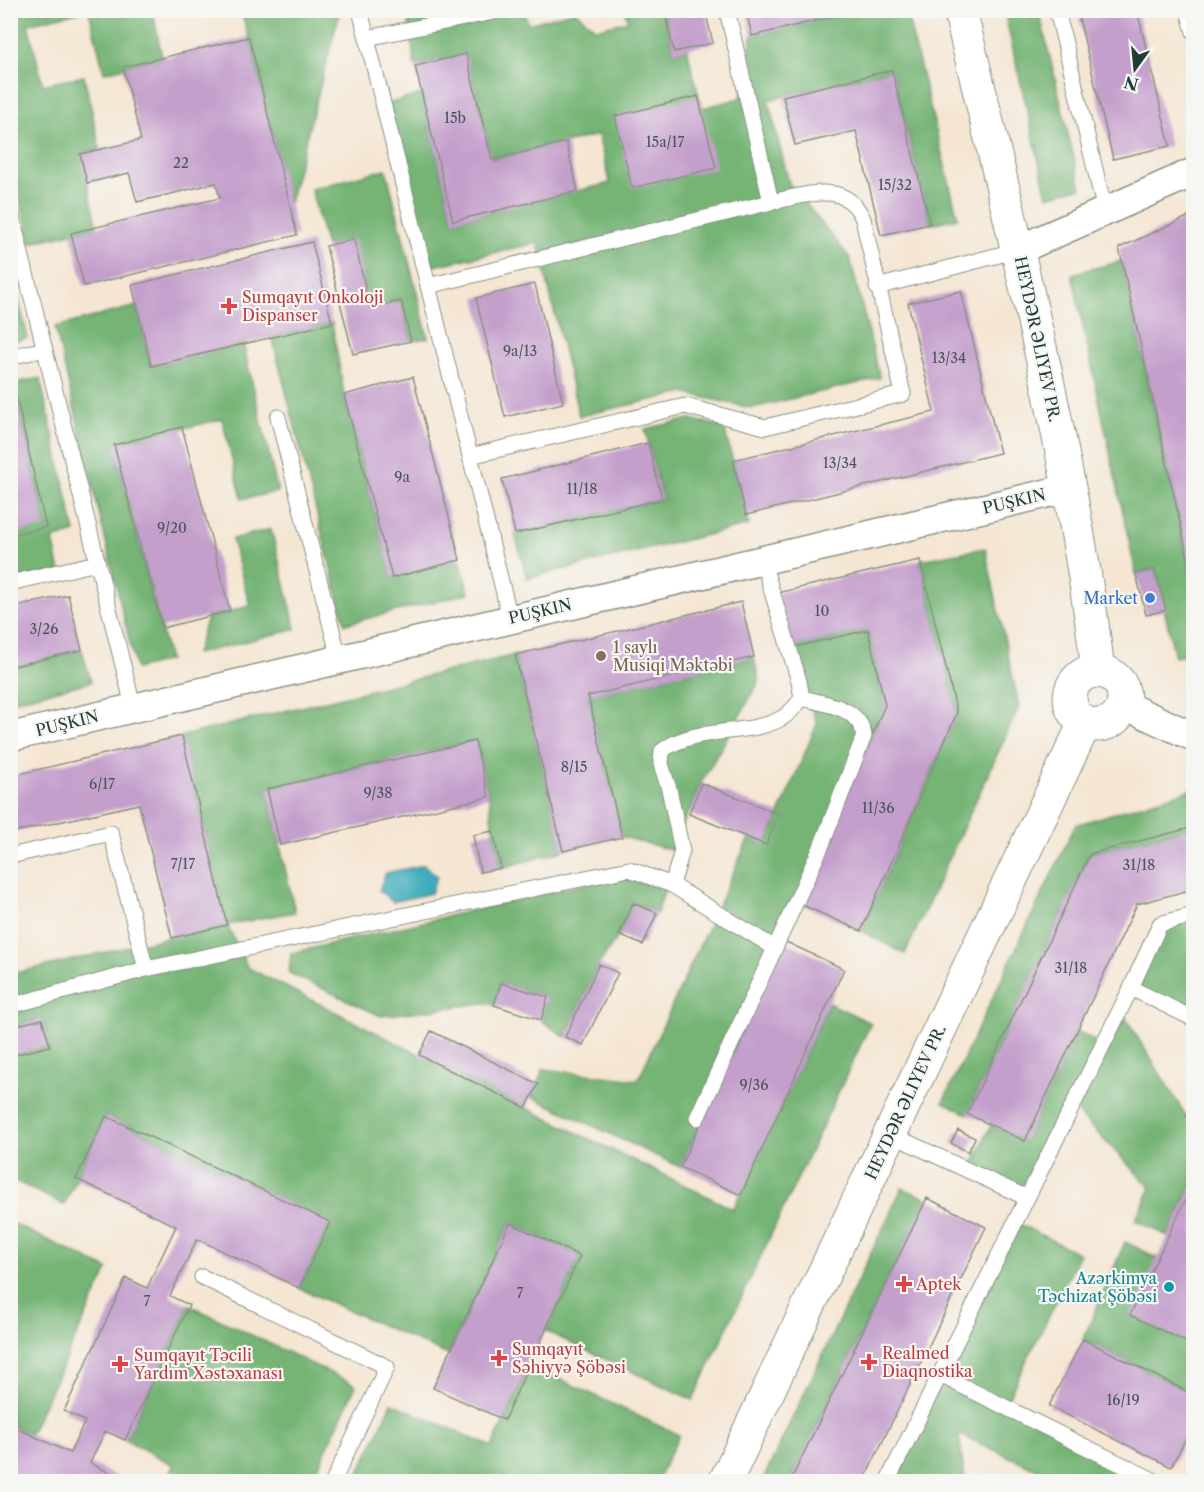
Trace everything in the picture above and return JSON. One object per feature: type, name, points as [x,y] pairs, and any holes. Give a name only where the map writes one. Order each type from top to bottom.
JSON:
[{"type":"main road","name":"HEYDƏR ƏLIYEV PR.","points":[[960,10],[1018,250],[1070,488],[1091,610],[1098,671]]},
{"type":"main road","points":[[1098,671],[1113,676],[1118,681],[1125,696],[1124,705],[1120,714],[1105,725],[1095,726],[1085,723],[1075,714],[1071,707],[1070,692],[1083,675],[1098,671]]},
{"type":"main road","name":"HEYDƏR ƏLIYEV PR.","points":[[725,1482],[1085,723]]},
{"type":"street","points":[[1018,250],[1194,172]]},
{"type":"street","name":"PUŞKIN","points":[[10,737],[133,706],[1070,488]]},
{"type":"street","points":[[1124,705],[1194,736]]},
{"type":"lane","points":[[360,10],[510,618]]},
{"type":"lane","points":[[367,38],[503,10]]},
{"type":"lane","points":[[727,10],[771,202]]},
{"type":"lane","points":[[1057,10],[1105,211]]},
{"type":"lane","points":[[1188,10],[1194,32]]},
{"type":"lane","points":[[428,286],[771,202],[825,192],[839,194],[850,200],[858,207],[863,219],[903,394],[765,427],[685,406],[470,456]]},
{"type":"lane","points":[[10,209],[133,706]]},
{"type":"lane","points":[[877,287],[1018,250]]},
{"type":"lane","points":[[10,357],[45,349]]},
{"type":"lane","points":[[278,417],[339,658]]},
{"type":"lane","points":[[672,885],[682,851],[669,789],[661,764],[662,751],[671,744],[709,734],[768,724],[792,711],[802,698],[799,681],[762,559]]},
{"type":"lane","points":[[10,583],[97,563]]},
{"type":"lane","points":[[697,1118],[821,846],[864,736],[860,723],[842,707],[802,698]]},
{"type":"lane","points":[[10,856],[111,833],[146,969]]},
{"type":"lane","points":[[10,1006],[146,969],[629,869],[672,885],[775,948]]},
{"type":"lane","points":[[887,1482],[1131,988],[1160,924],[1194,915]]},
{"type":"lane","points":[[1131,988],[1194,1019]]},
{"type":"lane","points":[[890,1134],[1027,1198]]},
{"type":"lane","points":[[202,1277],[387,1367],[333,1482]]},
{"type":"lane","points":[[940,1375],[1157,1482]]},
{"type":"green space","points":[[10,11],[82,11],[28,24],[43,85],[84,76],[100,149],[81,154],[97,227],[30,243],[11,161]]},
{"type":"green space","points":[[89,11],[153,11],[162,58],[104,72]]},
{"type":"green space","points":[[241,11],[340,11],[289,203],[249,37]]},
{"type":"green space","points":[[407,11],[524,11],[528,24],[575,11],[596,29],[628,21],[625,11],[664,11],[674,52],[687,49],[702,108],[741,98],[752,36],[847,13],[847,11],[906,11],[958,218],[930,224],[892,70],[768,100],[789,183],[850,258],[880,378],[752,408],[683,393],[579,416],[538,243],[424,268],[383,105],[422,94],[453,221],[610,183],[598,135],[492,160],[466,54],[415,66]]},
{"type":"green space","points":[[1004,11],[1039,11],[1081,188],[1047,196]]},
{"type":"green space","points":[[386,169],[428,338],[411,341],[401,301],[370,308],[353,240],[326,246],[311,189]]},
{"type":"green space","points":[[1122,261],[1193,585],[1193,653],[1175,657],[1155,569],[1136,574],[1072,274]]},
{"type":"green space","points":[[10,264],[28,338],[11,342],[10,342]]},
{"type":"green space","points":[[137,306],[151,366],[243,344],[278,492],[242,499],[222,419],[114,445],[169,660],[136,669],[55,327]]},
{"type":"green space","points":[[332,323],[344,395],[392,578],[460,560],[469,593],[345,624],[272,337]]},
{"type":"green space","points":[[40,378],[75,532],[53,539],[60,572],[11,583],[10,535],[46,526],[13,383]]},
{"type":"green space","points":[[690,419],[724,427],[749,525],[527,578],[515,534],[662,499],[645,429]]},
{"type":"green space","points":[[271,529],[296,629],[196,654],[207,617],[250,606],[232,539]]},
{"type":"green space","points":[[985,548],[1019,707],[905,954],[861,931],[957,713],[920,560]]},
{"type":"green space","points":[[868,630],[885,705],[784,941],[680,1167],[532,1097],[543,1069],[638,1080],[749,838],[766,845],[817,724],[790,648]]},
{"type":"green space","points":[[82,650],[91,682],[11,701],[11,667]]},
{"type":"green space","points":[[515,655],[563,851],[501,868],[489,797],[475,741],[267,789],[295,912],[227,925],[248,968],[733,1209],[829,1003],[871,1023],[693,1400],[545,1331],[580,1256],[510,1223],[448,1355],[299,1288],[329,1222],[106,1116],[64,1205],[11,1179],[11,1056],[50,1046],[42,1019],[11,1027],[11,974],[227,924],[182,736]]},
{"type":"green space","points":[[754,657],[759,682],[701,783],[672,850],[622,837],[588,696]]},
{"type":"green space","points":[[1193,789],[1193,827],[1090,854],[967,1114],[943,1102],[1075,825]]},
{"type":"green space","points":[[618,876],[665,889],[657,913],[633,903],[619,935],[599,964],[565,1037],[541,1020],[548,997],[501,983],[494,1005],[485,1003],[381,1016],[289,973],[291,953]]},
{"type":"green space","points":[[1193,915],[1193,1019],[1131,988],[1160,924]]},
{"type":"green space","points":[[1125,1017],[1186,1116],[1193,1120],[1193,1182],[1168,1236],[1135,1220],[1151,1188],[1077,1112]]},
{"type":"green space","points":[[1077,1031],[1102,1045],[1027,1198],[970,1170],[991,1125],[1025,1141]]},
{"type":"green space","points":[[902,1188],[927,1198],[790,1481],[762,1482]]},
{"type":"green space","points":[[10,1222],[108,1269],[30,1434],[11,1425]]},
{"type":"green space","points":[[1015,1222],[1080,1254],[1004,1406],[1157,1481],[1063,1481],[959,1434],[965,1481],[887,1482]]},
{"type":"green space","points":[[1125,1242],[1158,1258],[1193,1331],[1193,1388],[1189,1392],[1083,1339]]},
{"type":"green space","points":[[189,1305],[356,1385],[312,1481],[165,1481],[174,1465],[125,1440]]},
{"type":"green space","points":[[530,1365],[679,1435],[657,1481],[355,1481],[392,1403],[492,1447]]},
{"type":"water","points":[[424,865],[437,876],[431,893],[393,902],[379,890],[386,873]]},
{"type":"building","points":[[664,10],[705,10],[713,43],[674,52]]},
{"type":"building","points":[[746,10],[847,10],[848,13],[752,36]]},
{"type":"building","points":[[1077,10],[1137,10],[1170,146],[1113,159]]},
{"type":"building","points":[[249,37],[297,235],[84,286],[71,233],[220,198],[216,183],[137,202],[129,173],[87,183],[80,154],[141,140],[123,67]]},
{"type":"building","points":[[466,54],[492,160],[566,142],[578,191],[453,221],[415,66]]},
{"type":"building","points":[[892,70],[930,224],[881,235],[856,131],[795,145],[783,96]]},
{"type":"building","points":[[698,96],[716,168],[632,188],[615,116]]},
{"type":"building","points":[[1194,214],[1194,277],[1190,279],[1194,295],[1193,581],[1119,248]]},
{"type":"building","points":[[354,239],[370,308],[401,301],[411,341],[353,354],[326,246]]},
{"type":"building","points":[[312,242],[332,323],[151,366],[132,285]]},
{"type":"building","points":[[535,284],[563,403],[505,417],[476,298]]},
{"type":"building","points":[[961,291],[1000,453],[746,515],[733,460],[934,412],[908,303]]},
{"type":"building","points":[[413,377],[460,560],[392,578],[344,395]]},
{"type":"building","points":[[10,383],[13,383],[46,527],[10,535]]},
{"type":"building","points":[[182,427],[230,611],[162,628],[114,445]]},
{"type":"building","points":[[648,443],[662,499],[515,534],[502,479]]},
{"type":"building","points":[[920,560],[957,713],[861,931],[800,904],[885,705],[868,630],[790,648],[777,593]]},
{"type":"building","points":[[1155,569],[1166,610],[1146,615],[1136,574]]},
{"type":"building","points":[[68,595],[82,650],[10,667],[10,608]]},
{"type":"building","name":"1 saylı Musiqi Məktəbi","points":[[741,602],[754,657],[588,696],[622,837],[563,851],[515,655]]},
{"type":"building","points":[[182,736],[227,925],[172,938],[139,804],[10,833],[10,776]]},
{"type":"building","points":[[475,741],[489,797],[280,845],[267,789]]},
{"type":"building","points":[[701,783],[779,814],[766,845],[689,814]]},
{"type":"building","points":[[1194,827],[1194,889],[1137,904],[1025,1141],[967,1114],[1090,854]]},
{"type":"building","points":[[493,831],[501,868],[480,872],[473,835]]},
{"type":"building","points":[[633,903],[657,913],[643,945],[619,935]]},
{"type":"building","points":[[784,941],[844,969],[741,1195],[680,1167]]},
{"type":"building","points":[[10,946],[18,972],[10,974]]},
{"type":"building","points":[[599,964],[618,973],[583,1045],[565,1037]]},
{"type":"building","points":[[501,983],[548,997],[541,1020],[494,1005]]},
{"type":"building","points":[[42,1019],[50,1046],[10,1056],[10,1027]]},
{"type":"building","points":[[431,1031],[538,1084],[526,1108],[419,1055]]},
{"type":"building","points":[[1194,1102],[1194,1120],[1186,1116]]},
{"type":"building","points":[[106,1116],[330,1222],[299,1288],[197,1239],[170,1296],[189,1305],[125,1440],[105,1431],[90,1463],[128,1482],[10,1482],[10,1425],[70,1453],[85,1421],[64,1411],[126,1278],[147,1288],[176,1226],[76,1179]]},
{"type":"building","points":[[958,1130],[975,1138],[968,1152],[951,1143]]},
{"type":"building","name":"Azərkimya Təchizat Şöbəsi","points":[[1194,1182],[1194,1331],[1188,1343],[1130,1315]]},
{"type":"building","points":[[927,1198],[986,1227],[863,1482],[790,1482]]},
{"type":"building","points":[[510,1223],[580,1256],[504,1420],[433,1388]]},
{"type":"building","points":[[1083,1339],[1194,1395],[1194,1423],[1171,1467],[1049,1406]]},
{"type":"building","points":[[1049,1475],[1063,1482],[1046,1482]]},
{"type":"place","name":"Sumqayıt Onkoloji Dispanser","points":[[229,306]]},
{"type":"place","name":"Market","points":[[1150,598]]},
{"type":"place","name":"1 saylı Musiqi Məktəbi","points":[[601,656]]},
{"type":"place","name":"Aptek","points":[[904,1284]]},
{"type":"place","name":"Azərkimya Təchizat Şöbəsi","points":[[1169,1287]]},
{"type":"place","name":"Sumqayıt Səhiyyə Şöbəsi","points":[[499,1358]]},
{"type":"place","name":"Realmed Diaqnostika","points":[[869,1362]]},
{"type":"place","name":"Sumqayıt Təcili Yardım Xəstəxanası","points":[[120,1364]]}]
